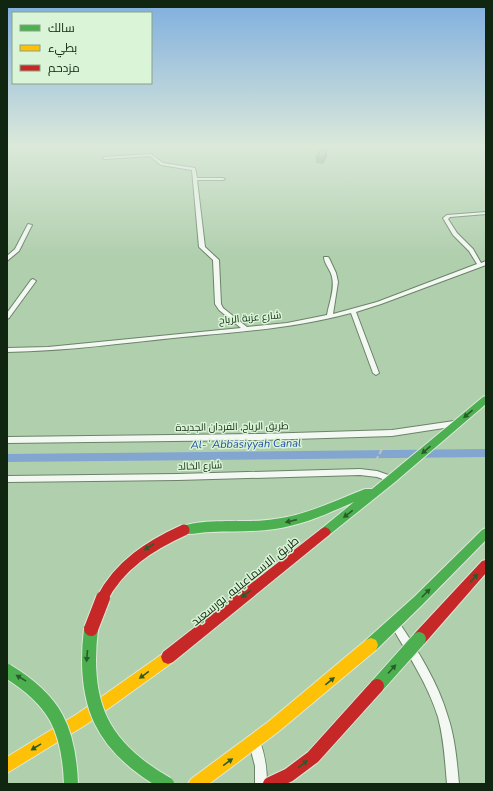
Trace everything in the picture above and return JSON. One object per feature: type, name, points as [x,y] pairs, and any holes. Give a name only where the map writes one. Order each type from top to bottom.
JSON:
[{"type":"highway","name":"طريق الاسماعيليه, بورسعيد","points":[[7,766],[82,719],[155,667],[391,480],[486,399]]},
{"type":"highway","points":[[167,784],[149,776],[127,759],[109,737],[96,713],[88,687],[86,661],[89,636],[96,612],[106,591],[120,572],[136,556],[167,536],[201,526],[258,526],[290,522],[318,513],[380,488]]},
{"type":"highway","points":[[196,784],[255,742],[335,676],[394,623],[486,533]]},
{"type":"highway","points":[[270,784],[289,775],[312,757],[486,565]]},
{"type":"highway","points":[[7,671],[29,683],[45,698],[57,714],[70,753],[71,784]]},
{"type":"street","points":[[195,183],[202,247],[216,260],[219,306],[245,328]]},
{"type":"street","points":[[483,264],[455,234],[445,218],[449,216],[485,214]]},
{"type":"street","points":[[7,259],[30,225]]},
{"type":"street","points":[[326,258],[335,276],[336,282],[330,317]]},
{"type":"street","name":"شارع عزبة الرياح","points":[[7,350],[55,348],[287,325],[353,311],[381,302],[443,277],[483,264]]},
{"type":"street","points":[[7,317],[33,281]]},
{"type":"street","points":[[353,311],[376,373]]},
{"type":"street","name":"طريق الرياح, الفردان الجديدة","points":[[7,440],[260,437],[384,433],[454,426]]},
{"type":"street","name":"شارع الخالد","points":[[7,479],[178,477],[360,472],[377,474],[391,480]]},
{"type":"street","points":[[394,623],[430,684],[443,717],[451,759],[453,784]]},
{"type":"street","points":[[255,742],[261,766],[262,784]]},
{"type":"path","points":[[342,234],[352,183]]},
{"type":"path","points":[[372,468],[388,440]]},
{"type":"waterway","name":"Al-ʿAbbāsiyyah Canal","points":[[7,458],[486,453]]},
{"type":"traffic: fast","points":[[325,532],[486,399]]},
{"type":"traffic: fast","points":[[184,530],[207,527],[253,526],[288,522],[312,515],[369,492]]},
{"type":"traffic: fast","points":[[371,645],[418,601],[486,533]]},
{"type":"traffic: fast","points":[[91,629],[88,654],[89,679],[99,717],[107,733],[118,748],[132,762],[148,774],[167,784]]},
{"type":"traffic: fast","points":[[377,686],[419,639]]},
{"type":"traffic: fast","points":[[7,671],[37,692],[57,717],[68,748],[71,784]]},
{"type":"traffic: slow","points":[[196,784],[273,727],[371,645]]},
{"type":"traffic: slow","points":[[7,766],[82,719],[168,657]]},
{"type":"traffic: jam","points":[[91,629],[104,595],[125,568],[151,547],[184,530]]},
{"type":"traffic: jam","points":[[168,657],[325,532]]},
{"type":"traffic: jam","points":[[419,639],[486,565]]},
{"type":"traffic: jam","points":[[270,784],[289,775],[313,757],[377,686]]}]
